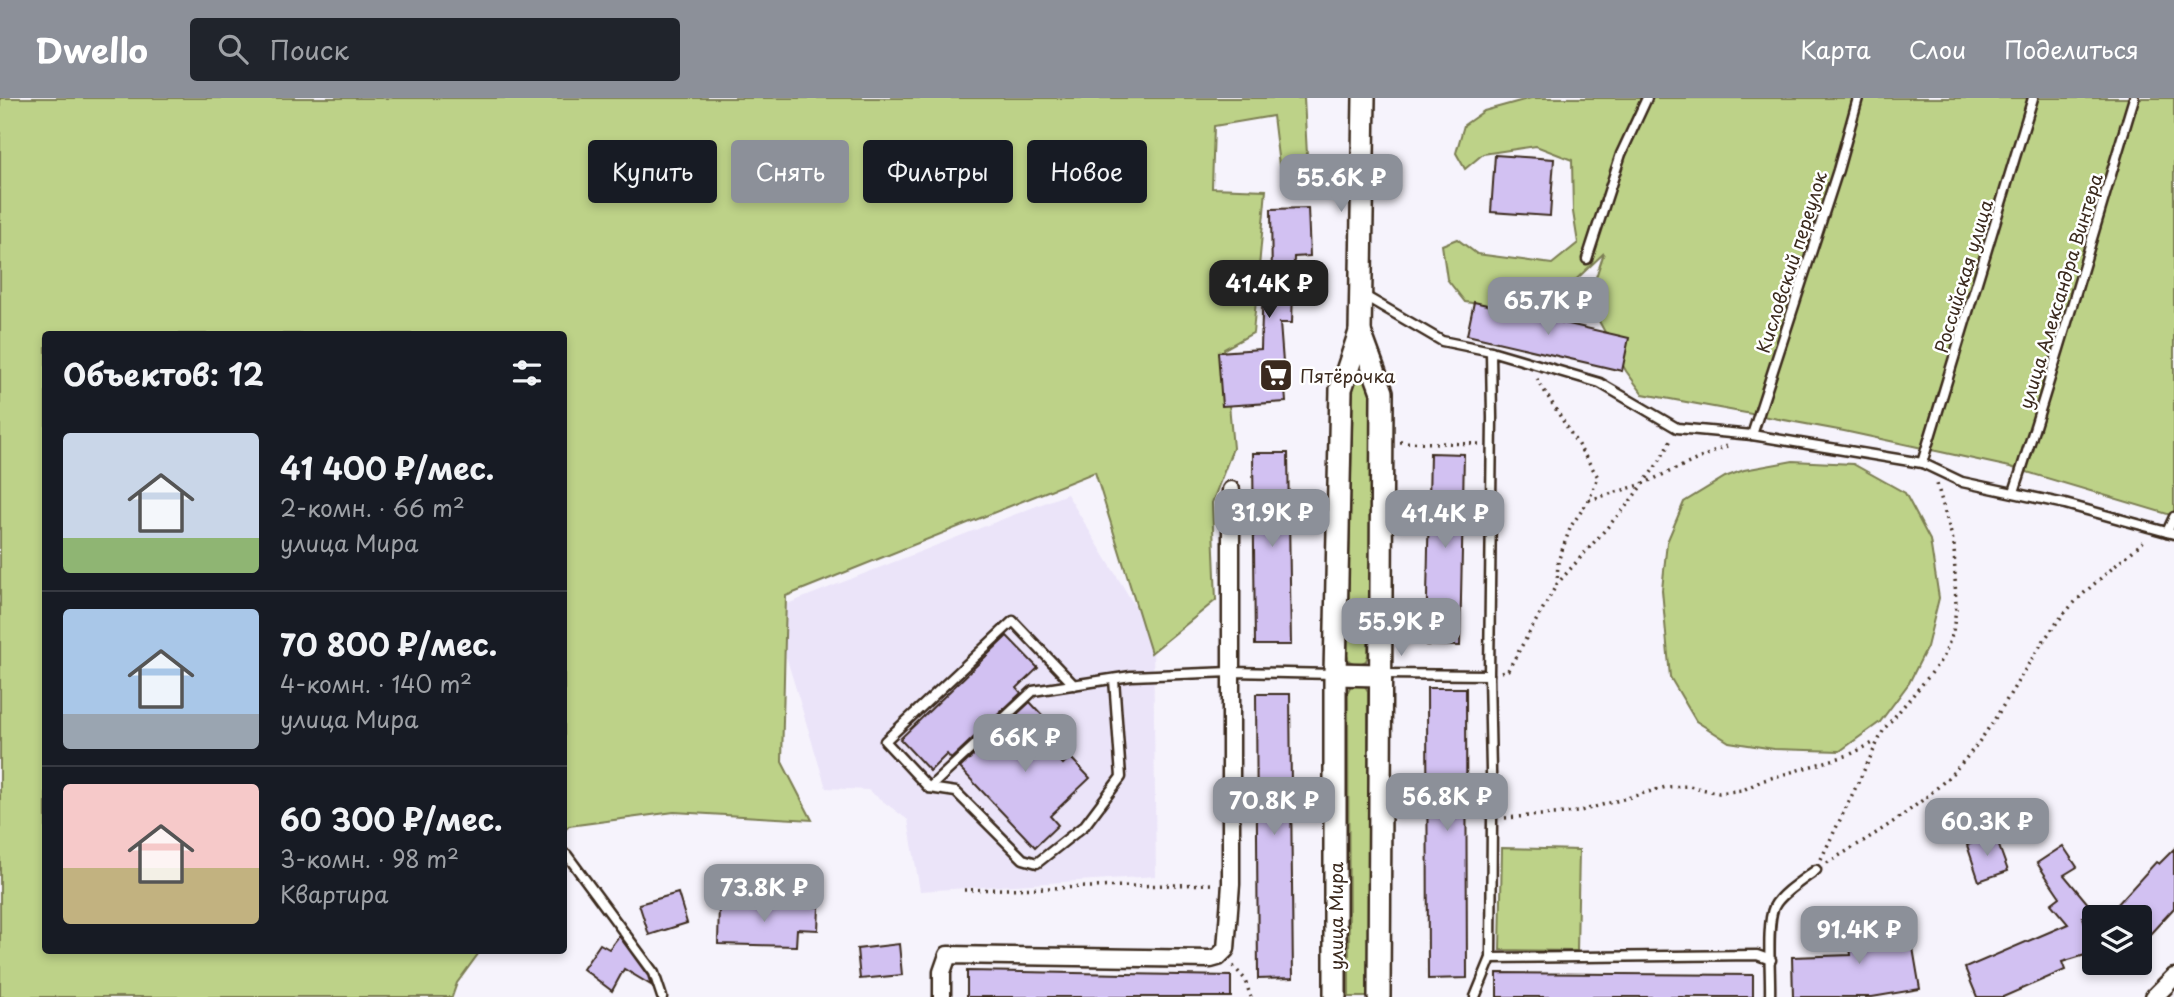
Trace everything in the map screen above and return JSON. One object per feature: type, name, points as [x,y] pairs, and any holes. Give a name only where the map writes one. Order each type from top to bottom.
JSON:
[{"type":"street","points":[[1364,98],[1360,332],[1382,391],[1379,997]]},
{"type":"street","name":"улица Мира","points":[[1335,997],[1335,674],[1341,389],[1360,332]]},
{"type":"street","points":[[942,997],[942,972],[948,955],[1211,959],[1223,954],[1227,942],[1231,884],[1231,490]]},
{"type":"street","points":[[1335,674],[1380,675]]},
{"type":"street","points":[[2154,997],[2174,977]]},
{"type":"lane","points":[[1587,259],[1620,154],[1647,98]]},
{"type":"lane","name":"Кисловский переулок","points":[[1752,435],[1838,170],[1858,98]]},
{"type":"lane","name":"Российская улица","points":[[1926,465],[2033,98]]},
{"type":"lane","name":"улица Александра Винтера","points":[[2014,492],[2048,392],[2063,333],[2134,98]]},
{"type":"lane","points":[[1361,294],[1442,341],[1491,351],[1600,383],[1677,428],[1752,435],[1926,465],[1962,482],[2014,492],[2170,533],[2174,517]]},
{"type":"lane","points":[[1475,997],[1491,958],[1491,351]]},
{"type":"lane","points":[[1074,685],[1013,621],[885,741],[929,788],[956,792],[1023,859],[1037,863],[1085,825],[1121,777],[1114,678]]},
{"type":"lane","points":[[929,788],[1033,691],[1114,678],[1231,672],[1335,674]]},
{"type":"lane","points":[[1380,675],[1489,675]]},
{"type":"lane","points":[[567,855],[654,973],[662,997]]},
{"type":"lane","points":[[1770,997],[1770,934],[1774,907],[1793,887],[1816,870]]},
{"type":"lane","points":[[1491,958],[1757,954],[1771,960]]},
{"type":"path","points":[[1525,361],[1598,477],[1589,500],[1571,526],[1558,561],[1557,584]]},
{"type":"path","points":[[1489,675],[1508,670],[1557,584],[1628,504],[1659,462],[1677,428]]},
{"type":"path","points":[[1589,500],[1640,485],[1752,435]]},
{"type":"path","points":[[1398,442],[1492,444]]},
{"type":"path","points":[[1816,870],[1877,741],[1944,656],[1953,632],[1956,608],[1954,544],[1926,465]]},
{"type":"path","points":[[1816,870],[1882,830],[1928,797],[1988,731],[2063,615],[2157,529]]},
{"type":"path","points":[[1492,819],[1577,812],[1666,787],[1689,786],[1719,793],[1743,790],[1761,781],[1849,755],[1877,741]]},
{"type":"path","points":[[964,890],[1231,884]]},
{"type":"path","points":[[1223,954],[1244,978],[1251,997]]},
{"type":"shaded area","points":[[1067,494],[1153,636],[1156,876],[920,891],[908,820],[868,790],[826,788],[772,610]]},
{"type":"green space","points":[[0,98],[1304,98],[1307,155],[1279,165],[1273,116],[1214,126],[1212,188],[1266,190],[1253,333],[1224,349],[1233,448],[1212,503],[1216,600],[1151,653],[1095,472],[786,596],[782,762],[812,820],[674,812],[567,828],[567,331],[42,331],[42,954],[478,954],[457,983],[452,997],[0,997]]},
{"type":"green space","points":[[1531,98],[2174,98],[2174,516],[2010,467],[1844,431],[1643,394],[1626,371],[1588,301],[1604,253],[1566,289],[1595,320],[1465,302],[1447,279],[1442,245],[1457,239],[1477,254],[1552,264],[1578,243],[1573,212],[1572,160],[1536,146],[1483,154],[1465,169],[1456,153],[1464,125],[1484,111]]},
{"type":"green space","points":[[1362,375],[1366,376],[1373,386],[1368,655],[1366,661],[1358,665],[1349,661],[1347,655],[1353,385]]},
{"type":"green space","points":[[1793,461],[1853,464],[1905,493],[1930,540],[1939,598],[1927,647],[1909,683],[1880,722],[1840,751],[1774,749],[1729,742],[1696,721],[1670,677],[1662,590],[1667,542],[1684,502],[1725,477],[1744,470]]},
{"type":"green space","points":[[1352,683],[1363,683],[1368,691],[1369,997],[1349,997],[1348,691]]},
{"type":"green space","points":[[1502,848],[1579,850],[1577,951],[1500,950]]},
{"type":"building","points":[[1495,155],[1554,159],[1550,216],[1491,212]]},
{"type":"building","points":[[1308,208],[1310,256],[1294,257],[1292,323],[1280,323],[1286,402],[1222,406],[1218,352],[1261,349],[1263,280],[1272,281],[1271,209]]},
{"type":"building","points":[[1474,302],[1629,338],[1622,371],[1467,335]]},
{"type":"building","points":[[1253,453],[1288,453],[1291,645],[1255,645]]},
{"type":"building","points":[[1430,453],[1464,454],[1460,646],[1426,645]]},
{"type":"building","points":[[1007,636],[1038,668],[1017,688],[1021,693],[951,759],[947,754],[930,771],[900,739]]},
{"type":"building","points":[[1427,688],[1466,688],[1467,978],[1428,979]]},
{"type":"building","points":[[1256,694],[1290,694],[1293,978],[1258,979]]},
{"type":"building","points":[[1030,702],[1056,730],[1043,742],[1063,764],[1070,757],[1090,778],[1050,816],[1058,825],[1035,847],[960,768]]},
{"type":"building","points":[[1995,835],[2008,871],[1979,881],[1967,845]]},
{"type":"building","points":[[2063,846],[2077,867],[2064,875],[2089,905],[2082,905],[2082,956],[2062,962],[2065,970],[2003,997],[1977,997],[1965,968],[2068,924],[2051,904],[2060,897],[2037,863]]},
{"type":"building","points":[[2174,849],[2174,908],[2152,932],[2152,905],[2117,905],[2156,862],[2159,864]]},
{"type":"building","points":[[678,893],[687,923],[649,935],[639,904]]},
{"type":"building","points":[[719,904],[819,907],[818,930],[797,929],[796,946],[718,944]]},
{"type":"building","points":[[1873,909],[1880,942],[1911,936],[1920,989],[1872,997],[1793,997],[1792,957],[1851,955],[1850,947],[1853,947],[1846,915]]},
{"type":"building","points":[[619,936],[648,976],[651,985],[624,969],[612,991],[583,969],[600,944],[609,949]]},
{"type":"building","points":[[899,944],[902,975],[860,979],[857,949]]},
{"type":"building","points":[[967,971],[1231,976],[1231,997],[967,997]]},
{"type":"building","points":[[1497,973],[1753,975],[1753,997],[1497,997]]},
{"type":"place","name":"Пятёрочка","points":[[1276,375]]}]
